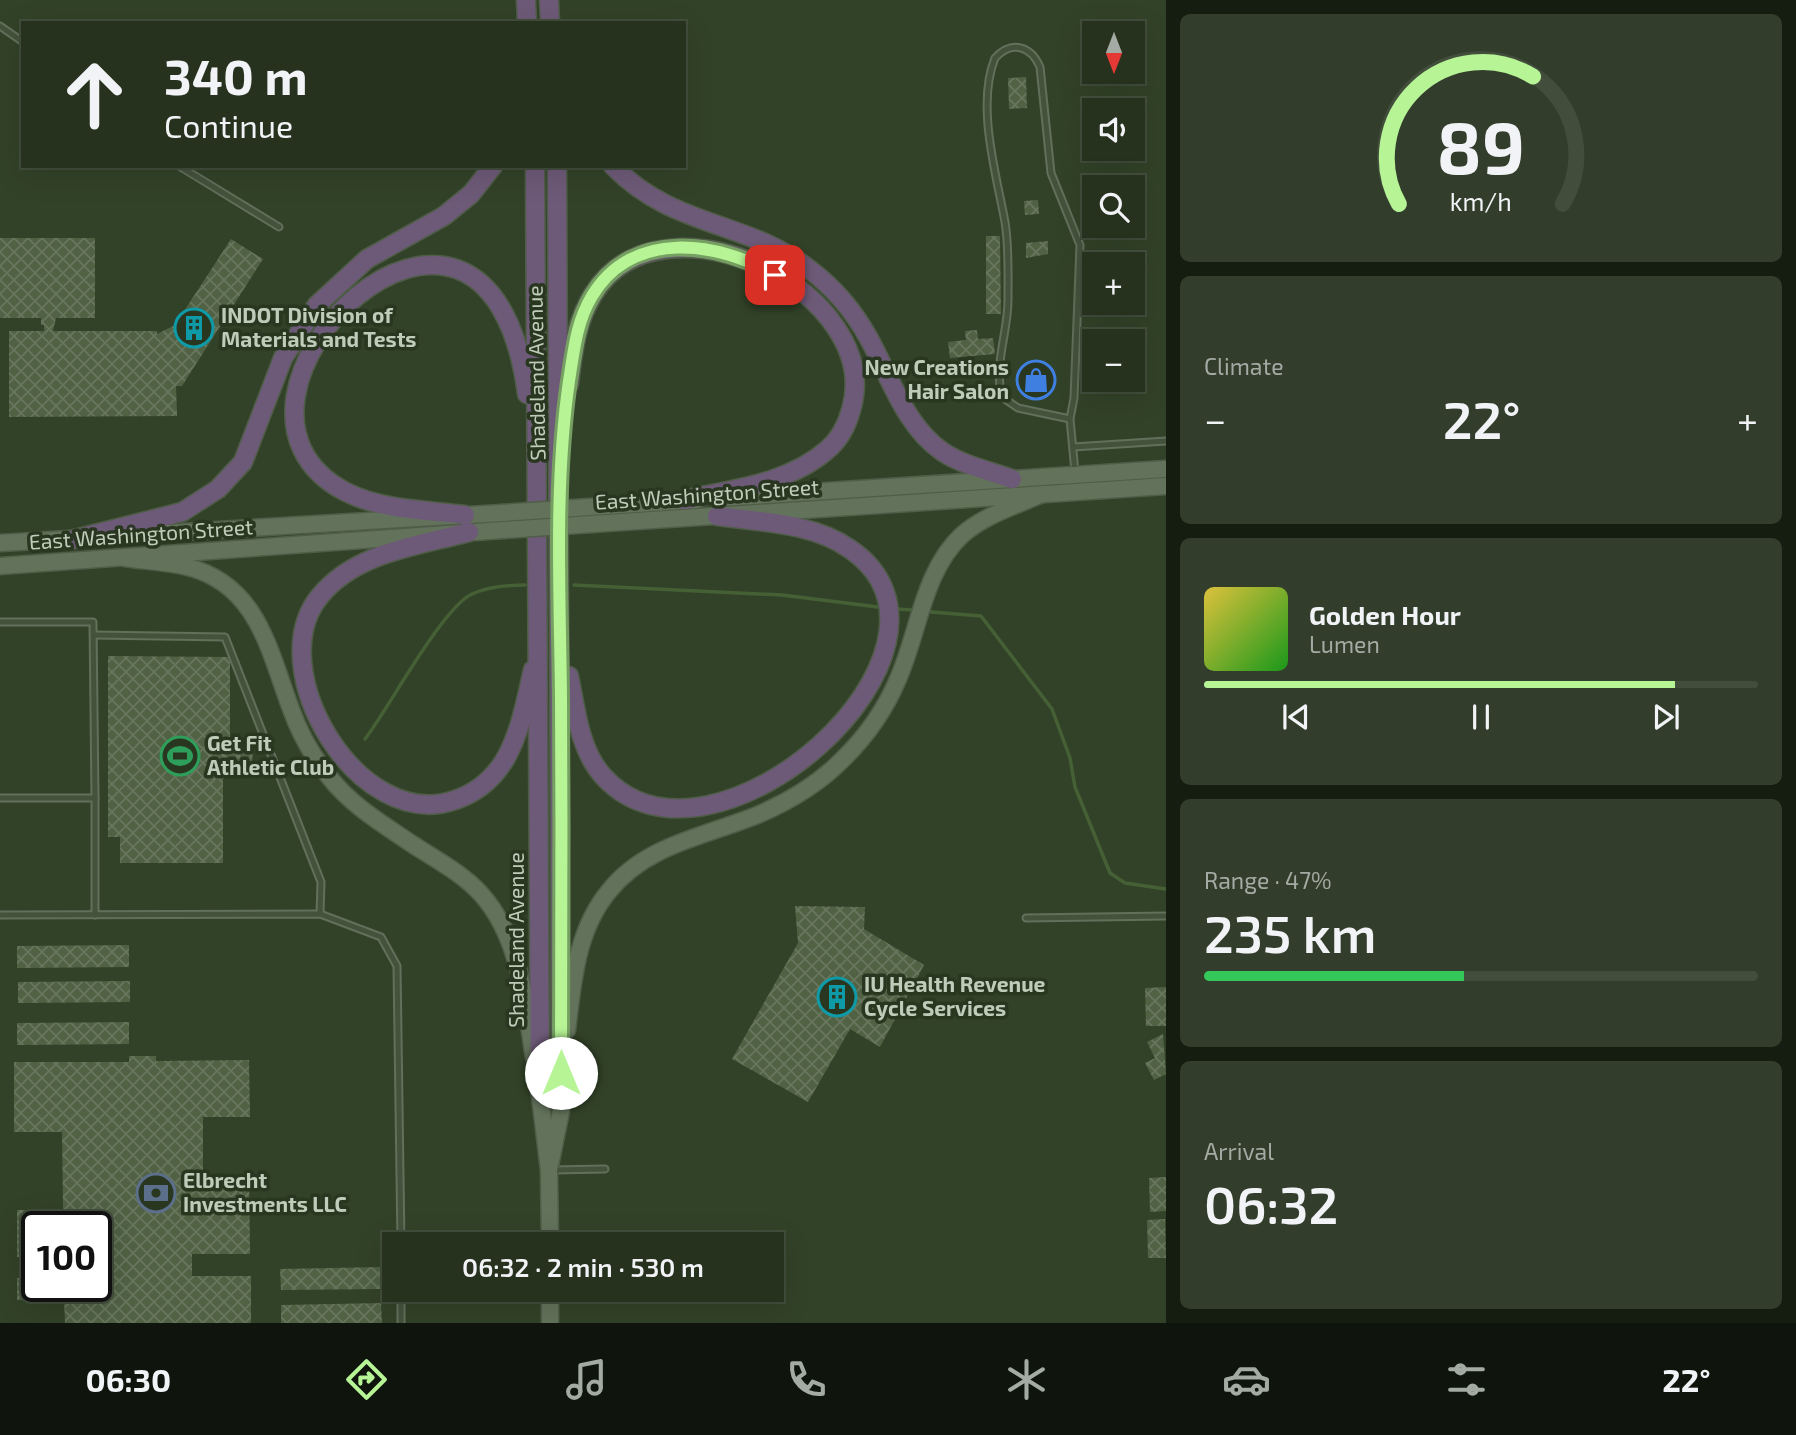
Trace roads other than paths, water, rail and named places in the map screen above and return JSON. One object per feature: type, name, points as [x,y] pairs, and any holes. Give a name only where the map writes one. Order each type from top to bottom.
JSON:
[{"type":"highway","points":[[526,0],[527,21]]},
{"type":"highway","points":[[75,538],[181,512],[218,489],[243,462],[283,358],[317,305],[367,259],[444,216],[471,194],[491,168]]},
{"type":"highway","name":"Shadeland Avenue","points":[[535,168],[535,457],[540,639],[540,1091]]},
{"type":"highway","name":"Shadeland Avenue","points":[[557,168],[561,1073]]},
{"type":"highway","points":[[615,168],[638,190],[662,205],[757,240],[807,267],[833,290],[856,316],[912,420],[926,438],[944,453],[1012,479]]},
{"type":"highway","points":[[560,443],[576,334],[594,293],[608,275],[638,255],[681,246],[720,252],[760,266],[808,297],[841,335],[854,370],[851,412],[829,449],[805,465],[761,482],[684,500]]},
{"type":"highway","points":[[467,524],[345,492],[315,466],[301,444],[294,408],[304,369],[332,320],[366,286],[405,268],[433,266],[466,275],[495,298],[505,312],[521,357],[535,457]]},
{"type":"highway","points":[[561,633],[577,721],[590,756],[603,776],[637,800],[673,807],[722,800],[759,787],[806,759],[849,715],[878,666],[888,627],[881,587],[858,555],[831,538],[783,525],[718,516]]},
{"type":"highway","points":[[467,524],[365,562],[342,575],[319,597],[305,628],[302,650],[311,696],[330,737],[366,782],[394,800],[428,806],[463,797],[487,782],[505,760],[519,724],[540,639]]},
{"type":"main road","name":"East Washington Street","points":[[0,566],[125,558],[467,524],[502,513],[1166,469]]},
{"type":"main road","name":"East Washington Street","points":[[0,543],[467,524],[503,530],[1166,486]]},
{"type":"main road","points":[[561,1073],[580,947],[593,915],[609,891],[625,874],[653,854],[777,806],[817,782],[843,760],[869,729],[893,690],[934,574],[946,554],[961,536],[979,523],[1042,494]]},
{"type":"main road","points":[[125,558],[188,568],[214,579],[237,594],[264,631],[298,728],[333,781],[376,820],[459,874],[488,902],[505,932],[515,960],[540,1091]]},
{"type":"main road","name":"Shadeland Avenue","points":[[549,1170],[561,1111],[561,1073]]},
{"type":"main road","name":"Shadeland Avenue","points":[[540,1091],[549,1170]]},
{"type":"main road","points":[[549,1170],[550,1232]]},
{"type":"main road","points":[[550,1302],[550,1323]]},
{"type":"lane","points":[[0,26],[21,41]]},
{"type":"lane","points":[[1070,419],[1018,408],[1002,397],[998,382],[1009,309],[1007,239],[993,163],[988,83],[995,58],[1012,47],[1025,48],[1034,55],[1040,67],[1051,173],[1080,245],[1070,419],[1075,475]]},
{"type":"lane","points":[[182,168],[279,227]]},
{"type":"lane","points":[[1073,447],[1166,441]]},
{"type":"lane","points":[[0,622],[93,622],[95,915]]},
{"type":"lane","points":[[94,635],[225,637],[321,882],[320,914]]},
{"type":"lane","points":[[0,798],[95,798]]},
{"type":"lane","points":[[0,915],[320,914],[381,937],[397,966],[401,1232]]},
{"type":"lane","points":[[1026,918],[1166,916]]},
{"type":"lane","points":[[549,1170],[605,1170]]},
{"type":"lane","points":[[401,1302],[401,1323]]},
{"type":"waterway","points":[[365,739],[431,638],[460,603],[472,594],[484,590],[525,585]]},
{"type":"waterway","points":[[574,585],[782,595],[878,607]]},
{"type":"waterway","points":[[896,609],[913,610]]},
{"type":"waterway","points":[[931,612],[981,616],[1052,709],[1070,758],[1075,787],[1110,873],[1125,883],[1166,889]]},
{"type":"place","name":"INDOT Division of Materials and Tests","points":[[194,328]]},
{"type":"place","name":"New Creations Hair Salon","points":[[1036,380]]},
{"type":"place","name":"Get Fit Athletic Club","points":[[180,756]]},
{"type":"place","name":"IU Health Revenue Cycle Services","points":[[837,997]]},
{"type":"place","name":"Elbrecht Investments LLC","points":[[156,1193]]}]
